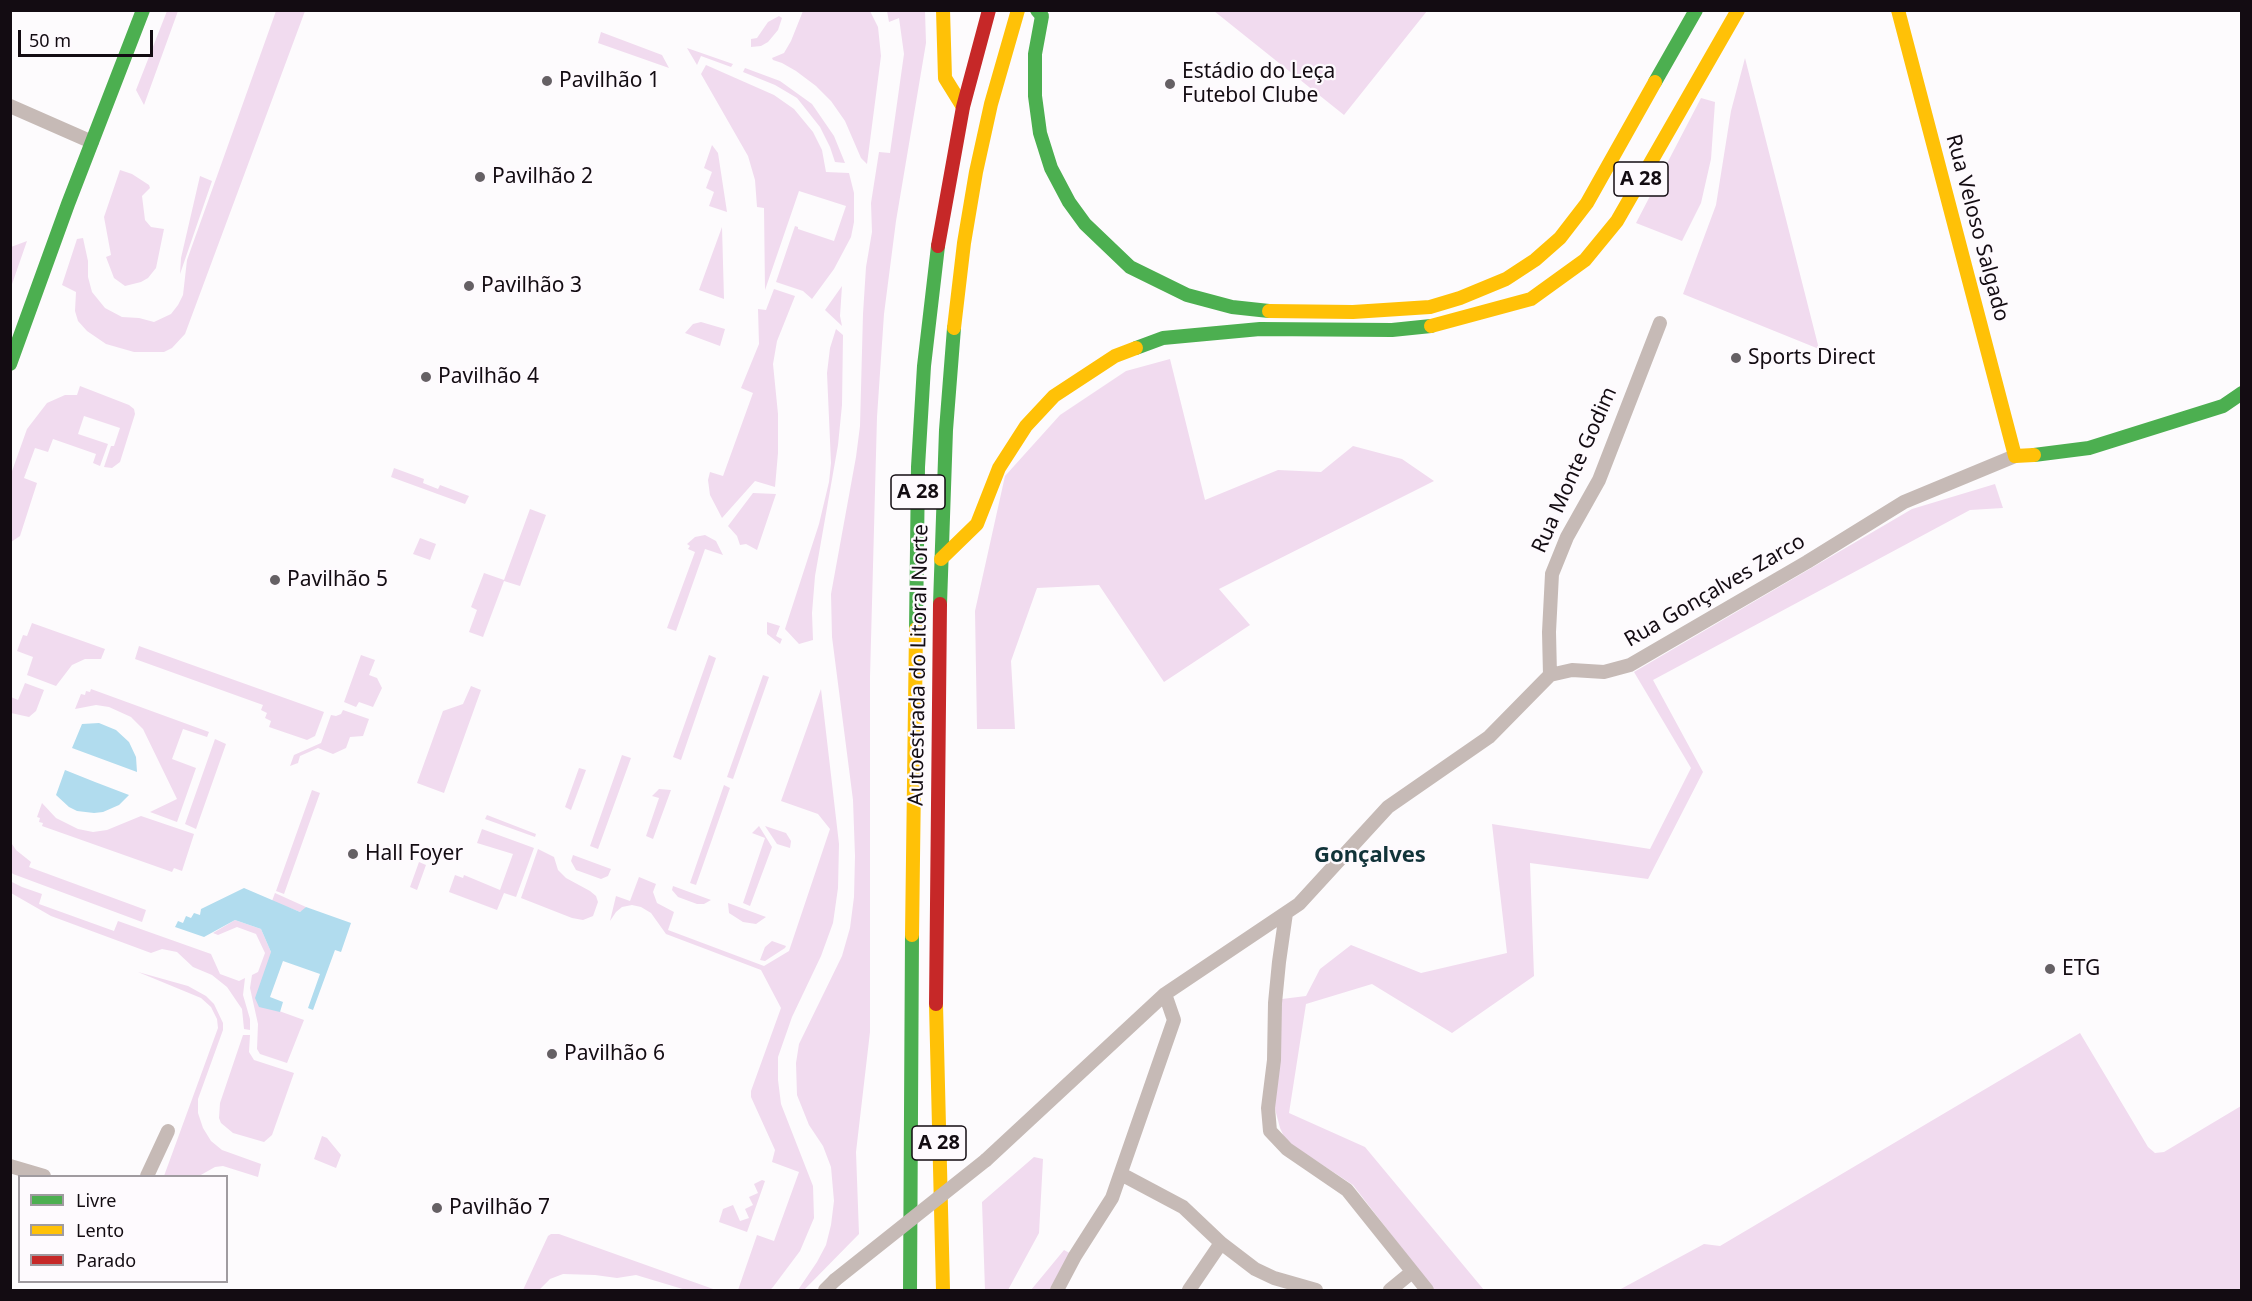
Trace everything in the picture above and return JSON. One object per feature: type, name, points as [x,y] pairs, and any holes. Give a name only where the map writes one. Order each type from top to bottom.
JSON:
[{"type":"main road","points":[[10,364],[143,10]]},
{"type":"main road","points":[[943,10],[945,78],[963,107]]},
{"type":"main road","name":"Autoestrada do Litoral Norte","points":[[910,1290],[911,892],[918,467],[924,366],[936,256],[948,181],[963,107],[989,10]]},
{"type":"main road","name":"Autoestrada do Litoral Norte","points":[[943,1290],[936,996],[941,559],[946,430],[954,327],[964,243],[976,172],[991,104],[1018,10]]},
{"type":"main road","points":[[1036,10],[1042,16],[1035,54],[1035,96],[1040,133],[1052,168],[1069,202],[1085,224],[1105,245],[1130,267],[1187,295],[1232,307],[1274,311],[1353,312],[1430,307],[1460,298],[1506,279],[1535,260],[1587,203],[1696,10]]},
{"type":"main road","name":"A 28","points":[[1503,305],[1531,299],[1585,260],[1617,221],[1738,10]]},
{"type":"main road","name":"Rua Veloso Salgado","points":[[1898,10],[2015,456]]},
{"type":"main road","points":[[1535,276],[1553,262]]},
{"type":"main road","points":[[941,559],[977,525],[999,468],[1026,426],[1054,396],[1115,356],[1163,338],[1260,329],[1392,330],[1432,326],[1470,317],[1503,305],[1517,290]]},
{"type":"main road","name":"Rua Gonçalves Zarco","points":[[2015,456],[2046,455],[2089,448],[2223,406],[2241,393]]},
{"type":"street","points":[[10,106],[92,142]]},
{"type":"street","name":"Rua Monte Godim","points":[[1550,675],[1549,632],[1552,574],[1567,537],[1599,480],[1660,323]]},
{"type":"street","name":"Rua Gonçalves Zarco","points":[[1550,675],[1572,670],[1604,672],[1630,665],[1807,562],[1904,502],[2015,456]]},
{"type":"street","points":[[825,1290],[987,1160],[1165,994],[1299,904],[1388,807],[1489,737],[1550,675]]},
{"type":"street","points":[[1286,913],[1277,982],[1274,1060],[1268,1108],[1270,1131],[1287,1149],[1347,1190],[1427,1290]]},
{"type":"street","points":[[1057,1290],[1079,1249],[1112,1198],[1121,1174],[1174,1020],[1165,994]]},
{"type":"street","points":[[147,1175],[168,1131]]},
{"type":"street","points":[[10,1166],[41,1175]]},
{"type":"street","points":[[1121,1174],[1183,1207],[1221,1243],[1255,1269],[1274,1278],[1316,1290]]},
{"type":"street","points":[[1189,1290],[1221,1243]]},
{"type":"street","points":[[1390,1290],[1412,1272]]},
{"type":"shaded area","points":[[167,11],[178,11],[144,105],[136,90]]},
{"type":"shaded area","points":[[276,11],[305,11],[185,334],[172,348],[164,352],[134,352],[106,344],[87,331],[78,321],[75,311],[76,292],[62,285],[77,239],[83,238],[92,292],[105,308],[122,317],[154,322],[171,314],[183,295],[187,260]]},
{"type":"shaded area","points":[[803,11],[870,11],[878,27],[881,56],[867,164],[861,158],[845,121],[831,101],[796,71],[772,58],[784,53]]},
{"type":"shaded area","points":[[887,11],[925,11],[926,43],[896,221],[884,314],[877,417],[870,677],[870,1032],[856,1152],[859,1234],[804,1290],[798,1290],[826,1245],[834,1201],[831,1167],[823,1146],[809,1125],[797,1095],[796,1063],[799,1044],[842,956],[850,928],[854,897],[853,800],[832,637],[831,594],[860,426],[863,314],[866,267],[872,232],[871,203],[879,152],[890,153],[904,54],[899,18],[889,22]]},
{"type":"shaded area","points":[[1214,11],[1427,11],[1344,115]]},
{"type":"shaded area","points":[[779,16],[782,18],[778,30],[768,42],[761,46],[751,47],[751,39],[757,38],[768,22]]},
{"type":"shaded area","points":[[601,32],[662,55],[669,68],[598,43]]},
{"type":"shaded area","points":[[687,48],[733,64],[731,67],[701,56],[697,65]]},
{"type":"shaded area","points":[[1745,58],[1819,349],[1683,294],[1716,205],[1731,111]]},
{"type":"shaded area","points":[[706,65],[774,95],[794,109],[813,132],[822,150],[826,172],[849,173],[854,193],[854,222],[851,237],[834,269],[812,299],[803,291],[776,282],[795,226],[834,241],[846,206],[799,191],[765,290],[764,208],[757,207],[755,180],[748,156],[701,74]]},
{"type":"shaded area","points":[[745,68],[780,81],[812,104],[834,136],[845,163],[835,162],[820,127],[797,98],[775,85],[743,72]]},
{"type":"shaded area","points":[[1701,98],[1715,102],[1711,159],[1701,203],[1682,241],[1636,223]]},
{"type":"shaded area","points":[[712,145],[718,153],[727,212],[709,206],[714,192],[706,188],[712,172],[704,168]]},
{"type":"shaded area","points":[[120,170],[132,174],[149,185],[150,188],[142,196],[145,220],[151,227],[164,229],[156,268],[148,278],[125,286],[114,278],[106,257],[111,255],[104,217]]},
{"type":"shaded area","points":[[200,176],[212,181],[180,274],[181,258]]},
{"type":"shaded area","points":[[722,227],[724,299],[699,290]]},
{"type":"shaded area","points":[[27,241],[11,287],[11,247]]},
{"type":"shaded area","points":[[842,286],[840,316],[842,326],[825,310]]},
{"type":"shaded area","points":[[774,289],[795,296],[777,341],[773,364],[778,414],[775,487],[755,481],[722,518],[710,495],[708,480],[710,472],[723,476],[753,393],[741,388],[759,344],[758,309],[766,310]]},
{"type":"shaded area","points":[[701,322],[725,329],[720,346],[685,333],[693,324]]},
{"type":"shaded area","points":[[836,329],[843,335],[842,405],[838,445],[815,576],[812,613],[813,640],[799,644],[785,629],[819,524],[829,482],[831,463],[827,373],[830,348]]},
{"type":"shaded area","points":[[1170,359],[1205,500],[1278,470],[1321,472],[1353,446],[1402,459],[1434,481],[1219,589],[1250,625],[1164,682],[1099,585],[1037,588],[1011,661],[1015,729],[977,729],[975,611],[1005,476],[1060,415],[1126,371]]},
{"type":"shaded area","points":[[80,386],[134,409],[135,414],[120,462],[112,468],[104,467],[120,428],[84,416],[78,434],[108,444],[100,466],[93,463],[96,454],[53,439],[48,452],[35,448],[24,478],[37,483],[20,536],[11,542],[11,474],[27,429],[47,403],[65,395],[77,395]]},
{"type":"shaded area","points":[[394,468],[424,479],[423,483],[438,489],[440,485],[469,496],[465,504],[391,477]]},
{"type":"shaded area","points":[[1995,484],[2003,508],[1970,510],[1653,680],[1703,772],[1648,879],[1530,863],[1534,976],[1452,1033],[1372,984],[1306,1004],[1289,1113],[1365,1147],[1484,1290],[1434,1290],[1353,1185],[1286,1141],[1274,1105],[1282,999],[1306,996],[1320,969],[1351,945],[1421,973],[1507,953],[1492,824],[1650,849],[1691,768],[1634,672],[1912,509]]},
{"type":"shaded area","points":[[753,493],[776,494],[757,550],[746,544],[740,545],[737,536],[728,526]]},
{"type":"shaded area","points":[[530,509],[546,515],[520,586],[504,581],[483,637],[469,632],[477,610],[471,607],[484,573],[504,580]]},
{"type":"shaded area","points":[[705,535],[716,541],[723,555],[705,549],[676,631],[667,628],[695,552],[688,549],[690,546],[687,544],[695,537]]},
{"type":"shaded area","points":[[420,538],[436,544],[430,560],[413,554]]},
{"type":"shaded area","points":[[767,622],[780,626],[776,636],[782,639],[780,644],[767,634]]},
{"type":"shaded area","points":[[32,623],[105,649],[101,659],[85,659],[72,665],[56,686],[27,675],[33,657],[17,651],[23,635],[27,636]]},
{"type":"shaded area","points":[[139,646],[324,712],[315,736],[307,740],[269,727],[271,721],[265,718],[267,713],[261,710],[263,705],[135,659]]},
{"type":"shaded area","points":[[361,655],[375,660],[369,675],[377,678],[382,688],[373,707],[359,702],[356,707],[344,702]]},
{"type":"shaded area","points":[[709,655],[716,658],[681,760],[673,757]]},
{"type":"shaded area","points":[[763,675],[769,677],[733,779],[727,777]]},
{"type":"shaded area","points":[[25,683],[44,690],[36,711],[29,717],[11,713],[11,697],[18,700]]},
{"type":"shaded area","points":[[471,686],[481,690],[444,793],[417,783],[443,711],[463,704]]},
{"type":"shaded area","points":[[91,689],[209,732],[207,737],[183,729],[172,759],[196,768],[177,822],[150,812],[177,799],[143,729],[131,717],[109,707],[96,705],[75,709],[81,694],[85,695],[86,691],[90,692]]},
{"type":"shaded area","points":[[821,689],[839,844],[838,888],[833,923],[821,956],[792,1017],[778,1057],[781,1104],[813,1186],[814,1218],[800,1251],[770,1290],[738,1290],[757,1235],[774,1241],[799,1172],[772,1162],[775,1150],[751,1097],[751,1091],[781,1008],[761,970],[666,934],[651,913],[641,907],[632,905],[622,907],[610,921],[616,896],[630,901],[639,877],[656,884],[653,892],[657,903],[674,912],[668,930],[764,966],[789,951],[830,829],[818,814],[781,801]]},
{"type":"shaded area","points":[[343,710],[369,719],[363,736],[350,737],[346,748],[333,754],[318,748],[300,756],[298,763],[290,766],[294,755],[321,743],[331,715],[341,714]]},
{"type":"shaded area","points":[[215,739],[226,744],[196,829],[185,824]]},
{"type":"shaded area","points":[[622,755],[631,758],[598,849],[590,846]]},
{"type":"shaded area","points":[[579,768],[586,770],[571,810],[565,807]]},
{"type":"shaded area","points":[[724,785],[730,788],[696,885],[690,883]]},
{"type":"shaded area","points":[[659,789],[671,790],[653,839],[646,836],[659,798],[652,796]]},
{"type":"shaded area","points":[[312,790],[320,793],[284,894],[276,891]]},
{"type":"shaded area","points":[[42,803],[56,818],[78,829],[93,832],[107,830],[141,816],[194,834],[182,871],[174,868],[172,872],[42,826],[43,823],[39,822],[40,818],[37,817]]},
{"type":"shaded area","points":[[487,815],[536,834],[535,837],[485,819]]},
{"type":"shaded area","points":[[759,826],[772,847],[750,906],[743,903],[765,838],[752,833]]},
{"type":"shaded area","points":[[765,826],[786,833],[791,841],[790,848],[777,844]]},
{"type":"shaded area","points":[[482,829],[534,848],[516,897],[504,893],[497,910],[449,892],[455,875],[463,878],[464,875],[500,890],[513,854],[477,843]]},
{"type":"shaded area","points":[[10,841],[16,850],[31,862],[29,867],[146,910],[142,922],[13,874],[11,872]]},
{"type":"shaded area","points":[[538,849],[554,857],[558,870],[566,878],[596,896],[598,902],[593,916],[583,920],[572,918],[521,898]]},
{"type":"shaded area","points":[[573,855],[611,869],[608,876],[601,879],[576,870],[571,861]]},
{"type":"shaded area","points":[[419,862],[426,865],[417,890],[410,887]]},
{"type":"shaded area","points":[[10,881],[42,894],[39,904],[114,931],[118,921],[211,954],[220,974],[239,981],[245,978],[243,995],[250,1019],[250,1030],[244,1029],[242,1009],[227,987],[212,975],[193,967],[177,952],[162,949],[151,953],[51,916],[11,893]]},
{"type":"shaded area","points":[[673,886],[711,900],[704,904],[697,904],[678,897],[672,890]]},
{"type":"shaded area","points":[[275,893],[306,907],[300,912],[272,901]]},
{"type":"shaded area","points":[[728,903],[766,917],[756,924],[743,922],[729,913]]},
{"type":"shaded area","points":[[235,920],[261,929],[271,952],[268,1007],[304,1020],[287,1063],[260,1054],[257,1049],[258,1024],[250,988],[252,975],[258,972],[265,953],[256,934],[237,927],[218,935],[213,933]]},
{"type":"shaded area","points":[[772,941],[786,946],[765,961],[760,960],[765,947]]},
{"type":"shaded area","points":[[138,972],[188,986],[206,996],[214,1004],[223,1023],[223,1030],[198,1099],[198,1113],[211,1141],[222,1150],[261,1164],[258,1177],[223,1166],[215,1167],[201,1175],[164,1175],[218,1028],[217,1019],[211,1007],[201,998]]},
{"type":"shaded area","points":[[2080,1033],[2148,1147],[2155,1153],[2164,1152],[2241,1106],[2241,1290],[1619,1290],[1704,1244],[1720,1246]]},
{"type":"shaded area","points":[[243,1035],[250,1035],[249,1052],[254,1060],[294,1073],[272,1135],[264,1142],[233,1133],[221,1123],[219,1118],[220,1103]]},
{"type":"shaded area","points":[[322,1136],[327,1138],[341,1155],[336,1168],[314,1159]]},
{"type":"shaded area","points":[[1034,1157],[1043,1159],[1039,1233],[1008,1290],[985,1290],[982,1202]]},
{"type":"shaded area","points":[[765,1181],[747,1232],[719,1222],[723,1209],[733,1205],[740,1221],[749,1218],[745,1209],[753,1205],[749,1197],[758,1193],[754,1184]]},
{"type":"shaded area","points":[[551,1234],[559,1234],[716,1290],[686,1290],[636,1275],[617,1278],[563,1274],[550,1279],[539,1290],[523,1290]]},
{"type":"shaded area","points":[[1064,1250],[1075,1256],[1057,1290],[1031,1290]]},
{"type":"water","points":[[99,723],[116,730],[129,742],[136,757],[137,772],[72,748],[82,724]]},
{"type":"water","points":[[65,770],[129,795],[119,805],[103,812],[77,811],[56,795]]},
{"type":"water","points":[[244,888],[300,912],[306,907],[351,923],[341,952],[335,950],[313,1010],[308,1008],[320,974],[283,961],[270,997],[283,1002],[280,1012],[259,1007],[255,998],[271,952],[261,929],[235,920],[204,937],[175,927],[178,921],[183,923],[186,916],[191,918],[194,913],[200,915],[201,909]]},
{"type":"traffic: fast","points":[[10,364],[68,204],[143,10]]},
{"type":"traffic: fast","points":[[1037,10],[1042,16],[1035,54],[1035,96],[1040,133],[1051,168],[1069,202],[1085,224],[1130,267],[1187,295],[1232,307],[1269,311]]},
{"type":"traffic: fast","points":[[1655,82],[1696,10]]},
{"type":"traffic: fast","points":[[916,629],[918,467],[924,366],[938,246]]},
{"type":"traffic: fast","points":[[1136,348],[1163,338],[1260,329],[1392,330],[1431,326]]},
{"type":"traffic: fast","points":[[940,604],[946,430],[954,328]]},
{"type":"traffic: fast","points":[[2034,455],[2089,448],[2223,406],[2242,393]]},
{"type":"traffic: fast","points":[[910,1290],[912,935]]},
{"type":"traffic: slow","points":[[943,10],[945,78],[963,107]]},
{"type":"traffic: slow","points":[[954,328],[964,243],[976,172],[991,104],[1018,10]]},
{"type":"traffic: slow","points":[[1431,326],[1531,299],[1585,260],[1617,221],[1738,10]]},
{"type":"traffic: slow","points":[[1898,10],[2015,456],[2034,455]]},
{"type":"traffic: slow","points":[[1269,311],[1353,312],[1430,307],[1460,298],[1506,279],[1535,260],[1560,238],[1587,203],[1655,82]]},
{"type":"traffic: slow","points":[[941,559],[977,524],[999,468],[1026,426],[1054,396],[1115,356],[1136,348]]},
{"type":"traffic: slow","points":[[912,935],[916,629]]},
{"type":"traffic: slow","points":[[936,1004],[943,1290]]},
{"type":"traffic: jam","points":[[938,246],[963,107],[989,10]]},
{"type":"traffic: jam","points":[[936,1004],[940,604]]},
{"type":"place","name":"Pavilhão 1","points":[[547,81]]},
{"type":"place","name":"Estádio do Leça Futebol Clube","points":[[1170,84]]},
{"type":"place","name":"Pavilhão 2","points":[[480,177]]},
{"type":"place","name":"Pavilhão 3","points":[[469,286]]},
{"type":"place","name":"Sports Direct","points":[[1736,358]]},
{"type":"place","name":"Pavilhão 4","points":[[426,377]]},
{"type":"place","name":"Pavilhão 5","points":[[275,580]]},
{"type":"place","name":"Hall Foyer","points":[[353,854]]},
{"type":"place","name":"ETG","points":[[2050,969]]},
{"type":"place","name":"Pavilhão 6","points":[[552,1054]]},
{"type":"place","name":"Pavilhão 7","points":[[437,1208]]},
{"type":"district","name":"Gonçalves","points":[[1370,856]]}]
